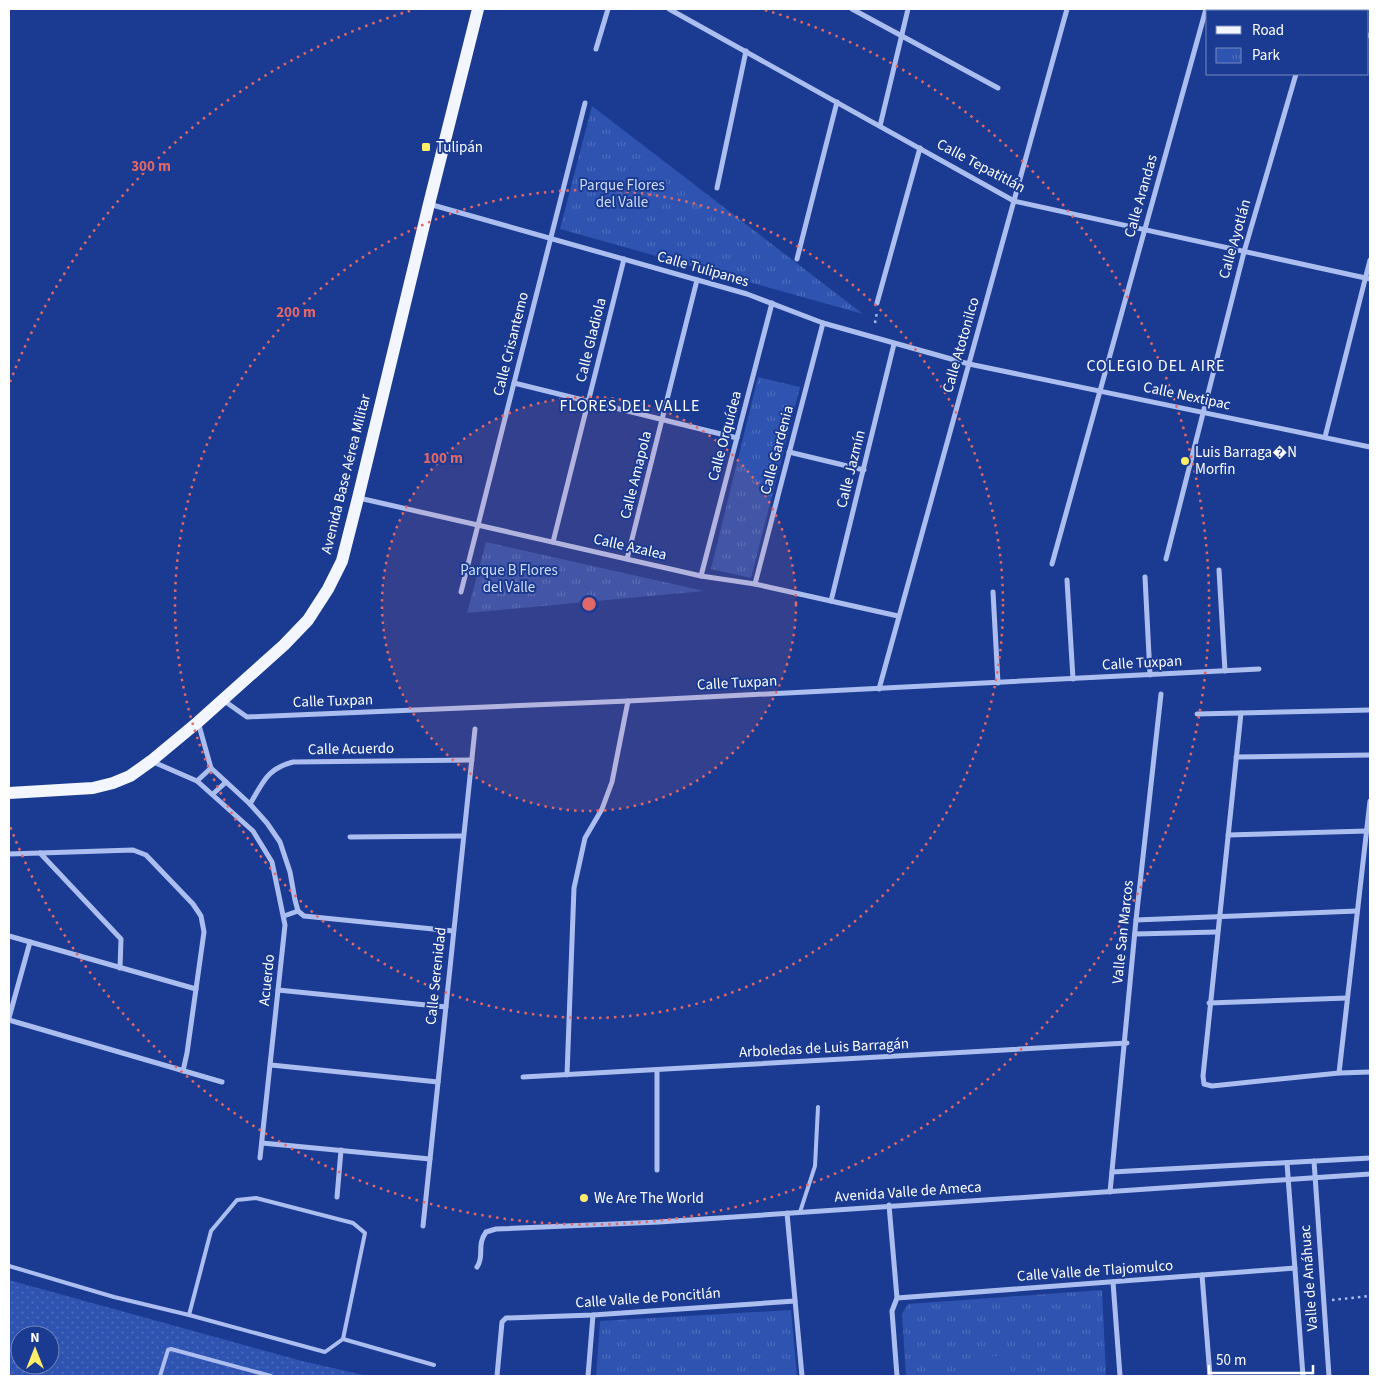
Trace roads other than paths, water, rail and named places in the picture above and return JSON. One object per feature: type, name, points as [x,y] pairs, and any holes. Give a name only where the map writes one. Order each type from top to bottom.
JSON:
[{"type":"main road","name":"Avenida Base Aérea Militar","points":[[9,793],[93,788],[114,783],[130,776],[198,722],[284,645],[308,620],[328,590],[342,561],[478,9]]},
{"type":"street","points":[[596,49],[608,9]]},
{"type":"street","name":"Calle Tepatitlán","points":[[670,9],[1014,201],[1368,279]]},
{"type":"street","points":[[852,9],[998,88]]},
{"type":"street","points":[[880,126],[908,9]]},
{"type":"street","name":"Calle Atotonilco","points":[[878,689],[1067,9]]},
{"type":"street","name":"Calle Arandas","points":[[1052,564],[1206,9]]},
{"type":"street","points":[[718,188],[746,51]]},
{"type":"street","name":"Calle Ayotlán","points":[[1166,559],[1244,252],[1296,75]]},
{"type":"street","points":[[796,259],[837,102]]},
{"type":"street","name":"Calle Crisantemo","points":[[461,592],[585,103]]},
{"type":"street","points":[[878,303],[920,148]]},
{"type":"street","name":"Calle Tulipanes","points":[[429,204],[697,280],[772,303],[823,323],[969,364]]},
{"type":"street","name":"Calle Gladiola","points":[[552,542],[624,259]]},
{"type":"street","points":[[1325,437],[1368,279],[1370,260]]},
{"type":"street","name":"Calle Amapola","points":[[627,559],[697,280]]},
{"type":"street","name":"Calle Orquídea","points":[[701,576],[772,303]]},
{"type":"street","name":"Calle Gardenia","points":[[755,584],[823,323]]},
{"type":"street","name":"Calle Jazmín","points":[[831,601],[894,344]]},
{"type":"street","name":"Calle Nextipac","points":[[969,364],[1370,447]]},
{"type":"street","points":[[514,382],[737,438]]},
{"type":"street","points":[[789,452],[864,470]]},
{"type":"street","name":"Calle Azalea","points":[[358,498],[701,576],[755,584],[898,616]]},
{"type":"street","points":[[1219,570],[1225,671]]},
{"type":"street","points":[[1145,577],[1150,675]]},
{"type":"street","points":[[1066,580],[1073,679]]},
{"type":"street","points":[[993,592],[998,683]]},
{"type":"street","name":"Calle Tuxpan","points":[[222,700],[247,717],[628,701],[1259,669]]},
{"type":"street","name":"Valle San Marcos","points":[[1110,1192],[1126,1043],[1136,920],[1161,694]]},
{"type":"street","points":[[566,1075],[574,888],[585,838],[602,808],[612,782],[628,701]]},
{"type":"street","points":[[1198,714],[1370,710]]},
{"type":"street","points":[[1241,713],[1209,1003],[1204,1084],[1212,1086],[1338,1073],[1370,1072]]},
{"type":"street","points":[[198,722],[211,768],[250,804],[267,823],[280,842],[290,872],[298,911],[304,916],[454,931]]},
{"type":"street","name":"Calle Serenidad","points":[[423,1226],[475,729]]},
{"type":"street","points":[[1236,757],[1370,755]]},
{"type":"street","name":"Calle Acuerdo","points":[[250,804],[269,774],[279,766],[293,762],[472,760]]},
{"type":"street","name":"Acuerdo","points":[[151,761],[197,781],[213,794],[253,831],[272,862],[285,925],[260,1158]]},
{"type":"street","points":[[197,781],[211,768]]},
{"type":"street","points":[[213,794],[226,782]]},
{"type":"street","points":[[1338,1073],[1370,801]]},
{"type":"street","points":[[1228,835],[1367,831]]},
{"type":"street","points":[[350,837],[463,836]]},
{"type":"street","points":[[9,854],[133,850],[146,855],[193,904],[201,916],[204,932],[183,1071]]},
{"type":"street","points":[[40,853],[121,939],[120,968]]},
{"type":"street","points":[[284,916],[298,911]]},
{"type":"street","points":[[1136,920],[1357,911]]},
{"type":"street","points":[[1135,934],[1217,932]]},
{"type":"street","points":[[9,936],[196,989]]},
{"type":"street","points":[[30,942],[9,1019],[222,1082]]},
{"type":"street","points":[[278,990],[446,1007]]},
{"type":"street","points":[[1209,1003],[1347,998]]},
{"type":"street","name":"Arboledas de Luis Barragán","points":[[523,1077],[1126,1043]]},
{"type":"street","points":[[271,1065],[438,1082]]},
{"type":"street","points":[[656,1070],[657,1170]]},
{"type":"street","points":[[262,1142],[430,1159]]},
{"type":"street","points":[[337,1197],[342,1150]]},
{"type":"street","points":[[1112,1172],[1370,1158]]},
{"type":"street","name":"Valle de Anáhuac","points":[[1314,1161],[1328,1376]]},
{"type":"street","name":"Valle de Anáhuac","points":[[1287,1163],[1303,1376]]},
{"type":"street","name":"Avenida Valle de Ameca","points":[[477,1267],[481,1262],[481,1240],[486,1232],[496,1229],[659,1222],[1370,1174]]},
{"type":"street","points":[[889,1206],[897,1298],[892,1312],[896,1376]]},
{"type":"street","points":[[787,1213],[802,1376]]},
{"type":"street","name":"Calle Valle de Tlajomulco","points":[[897,1298],[1295,1268]]},
{"type":"street","points":[[1202,1275],[1210,1376]]},
{"type":"street","points":[[1113,1282],[1120,1376]]},
{"type":"street","name":"Calle Valle de Poncitlán","points":[[497,1376],[503,1320],[506,1318],[594,1315],[795,1301]]},
{"type":"street","points":[[588,1376],[594,1315]]},
{"type":"lane","points":[[800,1212],[815,1166],[818,1107]]},
{"type":"lane","points":[[9,1266],[114,1297],[325,1352],[343,1339],[365,1233],[353,1223],[256,1198],[238,1200],[211,1231],[189,1315]]},
{"type":"lane","points":[[343,1339],[434,1365]]},
{"type":"lane","points":[[160,1376],[168,1350],[171,1349],[271,1376]]},
{"type":"place","name":"Tulipán","points":[[426,147]]},
{"type":"place","name":"Luis Barraga�N Morfin","points":[[1185,461]]},
{"type":"place","name":"We Are The World","points":[[584,1198]]},
{"type":"district","name":"COLEGIO DEL AIRE","points":[[1156,366]]},
{"type":"district","name":"FLORES DEL VALLE","points":[[630,406]]},
{"type":"park label","name":"Parque Flores del Valle","points":[[622,194]]},
{"type":"park label","name":"Parque B Flores del Valle","points":[[509,578]]}]
